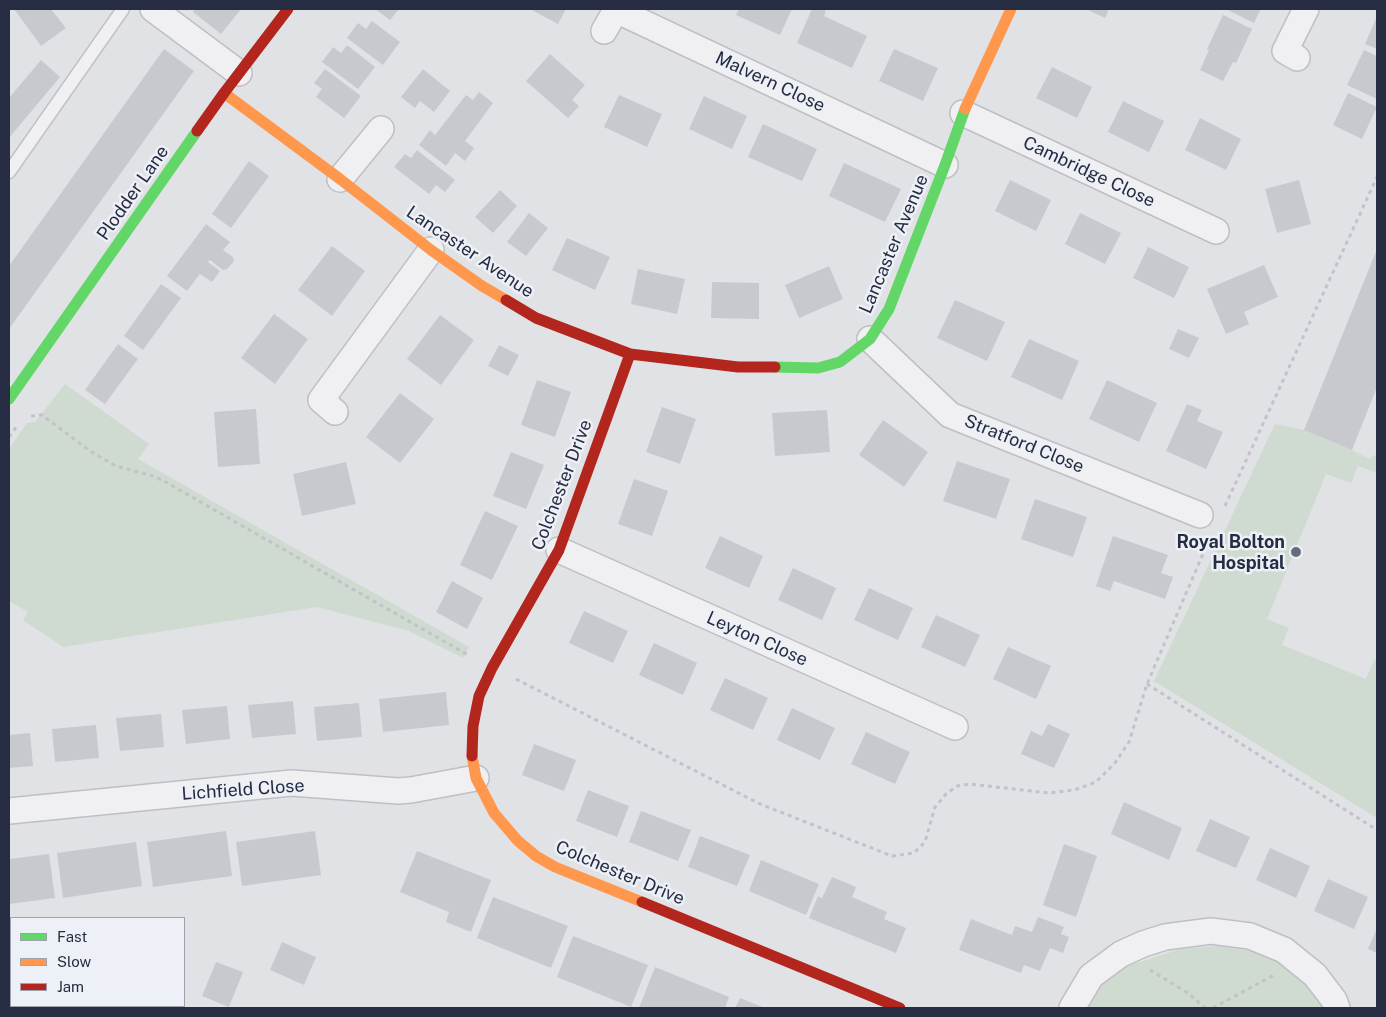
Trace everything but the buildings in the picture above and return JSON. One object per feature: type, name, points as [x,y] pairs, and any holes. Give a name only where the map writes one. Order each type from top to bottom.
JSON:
[{"type":"street","points":[[153,9],[239,73]]},
{"type":"street","name":"Plodder Lane","points":[[9,399],[14,381],[224,93],[288,9]]},
{"type":"street","name":"Lancaster Avenue","points":[[224,93],[340,179],[431,250],[482,286],[536,318],[630,354],[738,367],[818,368],[840,362],[870,339],[889,309],[945,165],[963,113],[1011,9]]},
{"type":"street","points":[[1297,58],[1285,51],[1306,9]]},
{"type":"street","name":"Malvern Close","points":[[604,31],[616,10],[945,165]]},
{"type":"street","name":"Cambridge Close","points":[[963,113],[1216,231]]},
{"type":"street","points":[[340,179],[381,129]]},
{"type":"street","points":[[334,412],[320,400],[431,250]]},
{"type":"street","name":"Stratford Close","points":[[870,339],[950,414],[1208,519]]},
{"type":"street","name":"Colchester Drive","points":[[630,354],[558,550],[492,668],[479,696],[473,726],[472,753],[476,778],[494,813],[518,841],[536,856],[555,867],[900,1008]]},
{"type":"street","name":"Leyton Close","points":[[558,550],[955,727]]},
{"type":"street","name":"Lichfield Close","points":[[9,811],[292,783],[398,791],[476,778]]},
{"type":"street","points":[[1072,1008],[1091,976],[1121,954],[1165,937],[1211,931],[1250,936],[1284,950],[1315,975],[1334,1000],[1337,1008]]},
{"type":"lane","points":[[9,172],[123,9]]},
{"type":"path","points":[[25,416],[42,415],[90,451],[116,466],[164,481],[492,668],[760,804],[892,856],[914,853],[925,842],[935,807],[946,794],[958,786],[970,784],[1049,793],[1074,790],[1096,782],[1116,763],[1129,742],[1147,684],[1208,519],[1377,177]]},
{"type":"path","points":[[9,437],[20,423]]},
{"type":"path","points":[[1147,684],[1377,830]]},
{"type":"path","points":[[1121,954],[1161,975],[1188,993],[1205,1008]]},
{"type":"path","points":[[1213,1008],[1298,961]]},
{"type":"shaded area","points":[[65,384],[149,444],[138,459],[469,647],[463,658],[409,631],[317,607],[63,647],[23,620],[28,612],[9,601],[9,449],[27,423],[35,422]]},
{"type":"shaded area","points":[[1275,424],[1304,430],[1369,459],[1377,454],[1377,473],[1358,466],[1351,483],[1326,474],[1267,619],[1289,628],[1282,645],[1366,679],[1374,660],[1377,661],[1377,818],[1154,681]]},
{"type":"shaded area","points":[[1218,946],[1251,951],[1277,961],[1294,971],[1316,993],[1327,1008],[1084,1008],[1092,993],[1104,980],[1124,967],[1181,949]]},
{"type":"traffic: fast","points":[[775,367],[818,368],[840,362],[870,339],[889,309],[965,109]]},
{"type":"traffic: fast","points":[[9,399],[197,131]]},
{"type":"traffic: slow","points":[[965,109],[1011,9]]},
{"type":"traffic: slow","points":[[224,93],[340,179],[431,250],[482,286],[506,300]]},
{"type":"traffic: slow","points":[[472,756],[476,778],[494,813],[518,841],[536,856],[555,867],[642,902]]},
{"type":"traffic: jam","points":[[197,131],[288,9]]},
{"type":"traffic: jam","points":[[506,300],[536,318],[630,354],[738,367],[775,367]]},
{"type":"traffic: jam","points":[[472,756],[473,726],[479,696],[492,668],[559,550],[630,354]]},
{"type":"traffic: jam","points":[[642,902],[900,1008]]},
{"type":"place","name":"Royal Bolton Hospital","points":[[1296,552]]}]
